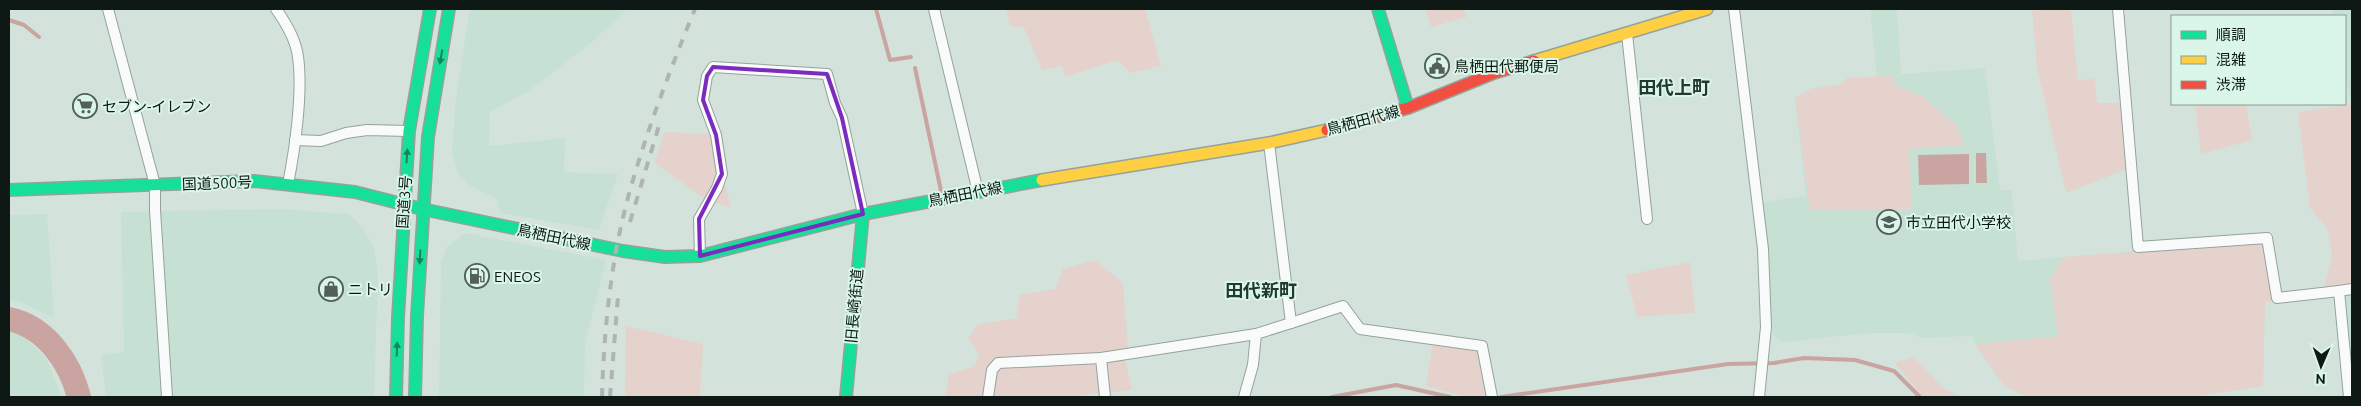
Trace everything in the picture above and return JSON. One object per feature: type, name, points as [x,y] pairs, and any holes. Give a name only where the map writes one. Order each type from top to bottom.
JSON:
[{"type":"main road","name":"国道3号","points":[[395,397],[409,131],[418,69],[430,9]]},
{"type":"main road","name":"国道3号","points":[[416,397],[422,209],[428,137],[449,9]]},
{"type":"main road","name":"鳥栖田代線","points":[[422,209],[623,250],[665,257],[700,256],[863,214],[978,192],[1269,143],[1355,124],[1408,108],[1378,9]]},
{"type":"main road","points":[[1408,108],[1494,73],[1707,9]]},
{"type":"main road","name":"国道500号","points":[[9,190],[254,181],[355,192],[422,209]]},
{"type":"main road","name":"旧長崎街道","points":[[846,397],[863,214]]},
{"type":"street","points":[[108,9],[155,185],[167,397]]},
{"type":"street","points":[[276,9],[292,35],[298,56],[295,140],[288,184]]},
{"type":"street","points":[[934,9],[978,192]]},
{"type":"street","points":[[1734,9],[1763,249],[1766,326],[1759,397]]},
{"type":"street","points":[[2118,9],[2138,247],[2267,238],[2277,298],[2352,289]]},
{"type":"street","points":[[1627,34],[1647,219]]},
{"type":"street","points":[[700,256],[699,219],[717,188],[722,174],[716,135],[703,100],[707,76],[713,67],[827,74],[835,103],[842,118],[863,214]]},
{"type":"street","points":[[295,140],[322,141],[346,133],[368,130],[409,131]]},
{"type":"street","points":[[1269,143],[1290,323]]},
{"type":"street","points":[[2338,291],[2348,397]]},
{"type":"street","points":[[988,397],[992,370],[998,363],[1101,358],[1256,334],[1343,306],[1360,329],[1482,346],[1492,397]]},
{"type":"street","points":[[1244,397],[1253,365],[1256,334]]},
{"type":"street","points":[[1101,358],[1105,397]]},
{"type":"highlighted area","points":[[713,67],[827,74],[842,118],[863,214],[700,256],[699,219],[722,174],[716,135],[703,100],[707,76]]},
{"type":"shaded area","points":[[470,9],[627,9],[591,43],[527,92],[490,112],[489,146],[565,138],[564,172],[618,174],[599,230],[500,213],[497,199],[469,185],[458,173],[452,152],[456,97]]},
{"type":"shaded area","points":[[1006,9],[1145,9],[1161,66],[1130,73],[1118,60],[1065,77],[1062,66],[1042,70],[1024,28],[1010,26]]},
{"type":"shaded area","points":[[1425,9],[1464,9],[1467,17],[1431,27]]},
{"type":"shaded area","name":"市立田代小学校","points":[[1870,9],[1897,9],[1901,74],[1985,68],[2000,190],[2012,190],[2018,261],[2135,251],[2265,302],[2263,386],[2190,397],[2029,397],[2004,386],[1975,344],[1973,336],[1922,338],[1910,333],[1868,333],[1785,342],[1777,339],[1773,334],[1762,202],[1806,196],[1795,98],[1810,89],[1842,84],[1847,78],[1877,77]]},
{"type":"shaded area","points":[[2032,9],[2071,9],[2078,80],[2095,79],[2097,103],[2119,103],[2129,168],[2066,193],[2037,68]]},
{"type":"shaded area","points":[[2332,9],[2352,9],[2352,107],[2346,79],[2346,15],[2333,15]]},
{"type":"shaded area","points":[[1892,75],[1896,86],[1923,97],[1957,126],[1964,145],[1910,149],[1911,209],[1810,210],[1795,98],[1810,89],[1842,84],[1847,78]]},
{"type":"shaded area","points":[[2351,104],[2352,284],[2324,287],[2332,254],[2327,228],[2310,208],[2298,112]]},
{"type":"shaded area","points":[[2195,105],[2246,105],[2252,140],[2201,154]]},
{"type":"shaded area","points":[[664,132],[712,134],[731,208],[702,197],[655,163]]},
{"type":"shaded area","points":[[1976,153],[1986,153],[1987,183],[1976,183]]},
{"type":"shaded area","points":[[1969,154],[1969,184],[1919,185],[1918,155]]},
{"type":"shaded area","points":[[279,209],[349,214],[363,228],[374,248],[378,273],[374,397],[106,397],[101,355],[124,352],[121,212]]},
{"type":"shaded area","points":[[47,214],[54,318],[21,302],[9,300],[9,215]]},
{"type":"shaded area","points":[[465,233],[606,260],[585,343],[584,397],[439,397],[441,262],[447,247]]},
{"type":"shaded area","points":[[2264,242],[2274,301],[2265,302],[2263,386],[2190,397],[2029,397],[2004,386],[1975,344],[2058,336],[2050,279],[2063,257]]},
{"type":"shaded area","points":[[1095,260],[1123,283],[1128,347],[1125,360],[1132,390],[1066,397],[945,397],[949,375],[974,366],[979,354],[968,339],[977,325],[1017,318],[1019,295],[1055,289],[1063,269]]},
{"type":"shaded area","points":[[1690,262],[1695,313],[1637,317],[1626,275]]},
{"type":"shaded area","points":[[2352,294],[2352,397],[2342,304],[2347,295]]},
{"type":"shaded area","points":[[626,326],[703,344],[700,397],[625,397]]},
{"type":"shaded area","points":[[9,328],[15,329],[46,358],[62,397],[9,397]]},
{"type":"shaded area","points":[[1433,343],[1477,349],[1487,396],[1467,397],[1426,386]]},
{"type":"shaded area","points":[[1914,357],[1943,388],[1960,397],[1923,397],[1895,363]]},
{"type":"waterway","points":[[876,9],[890,60],[911,57]]},
{"type":"waterway","points":[[9,20],[24,25],[39,37]]},
{"type":"waterway","points":[[915,68],[941,191]]},
{"type":"waterway","points":[[9,319],[22,323],[34,330],[54,348],[63,359],[79,397]]},
{"type":"waterway","points":[[1501,397],[1728,364],[1774,363],[1804,358],[1855,360],[1894,371],[1920,397]]},
{"type":"waterway","points":[[1332,397],[1396,385],[1450,397]]},
{"type":"railway","points":[[602,397],[610,287],[626,206],[654,115],[695,9]]},
{"type":"railway","points":[[630,222],[661,119]]},
{"type":"railway","points":[[610,397],[618,296]]},
{"type":"traffic: fast","points":[[396,397],[398,318],[409,131],[430,9]]},
{"type":"traffic: fast","points":[[415,397],[417,316],[428,137],[449,9]]},
{"type":"traffic: fast","points":[[1378,9],[1408,108]]},
{"type":"traffic: fast","points":[[422,209],[623,251],[665,257],[700,256],[863,214],[1042,180]]},
{"type":"traffic: fast","points":[[9,190],[254,181],[355,192],[422,209]]},
{"type":"traffic: fast","points":[[846,397],[863,214]]},
{"type":"traffic: slow","points":[[1534,61],[1707,9]]},
{"type":"traffic: slow","points":[[1042,180],[1269,143],[1327,130]]},
{"type":"traffic: jam","points":[[1327,130],[1408,108],[1494,73],[1534,61]]},
{"type":"place","name":"鳥栖田代郵便局","points":[[1437,66]]},
{"type":"place","name":"セブン-イレブン","points":[[85,106]]},
{"type":"place","name":"市立田代小学校","points":[[1889,222]]},
{"type":"place","name":"ENEOS","points":[[477,276]]},
{"type":"place","name":"ニトリ","points":[[331,289]]},
{"type":"district","name":"田代上町","points":[[1674,87]]},
{"type":"district","name":"田代新町","points":[[1261,290]]}]
